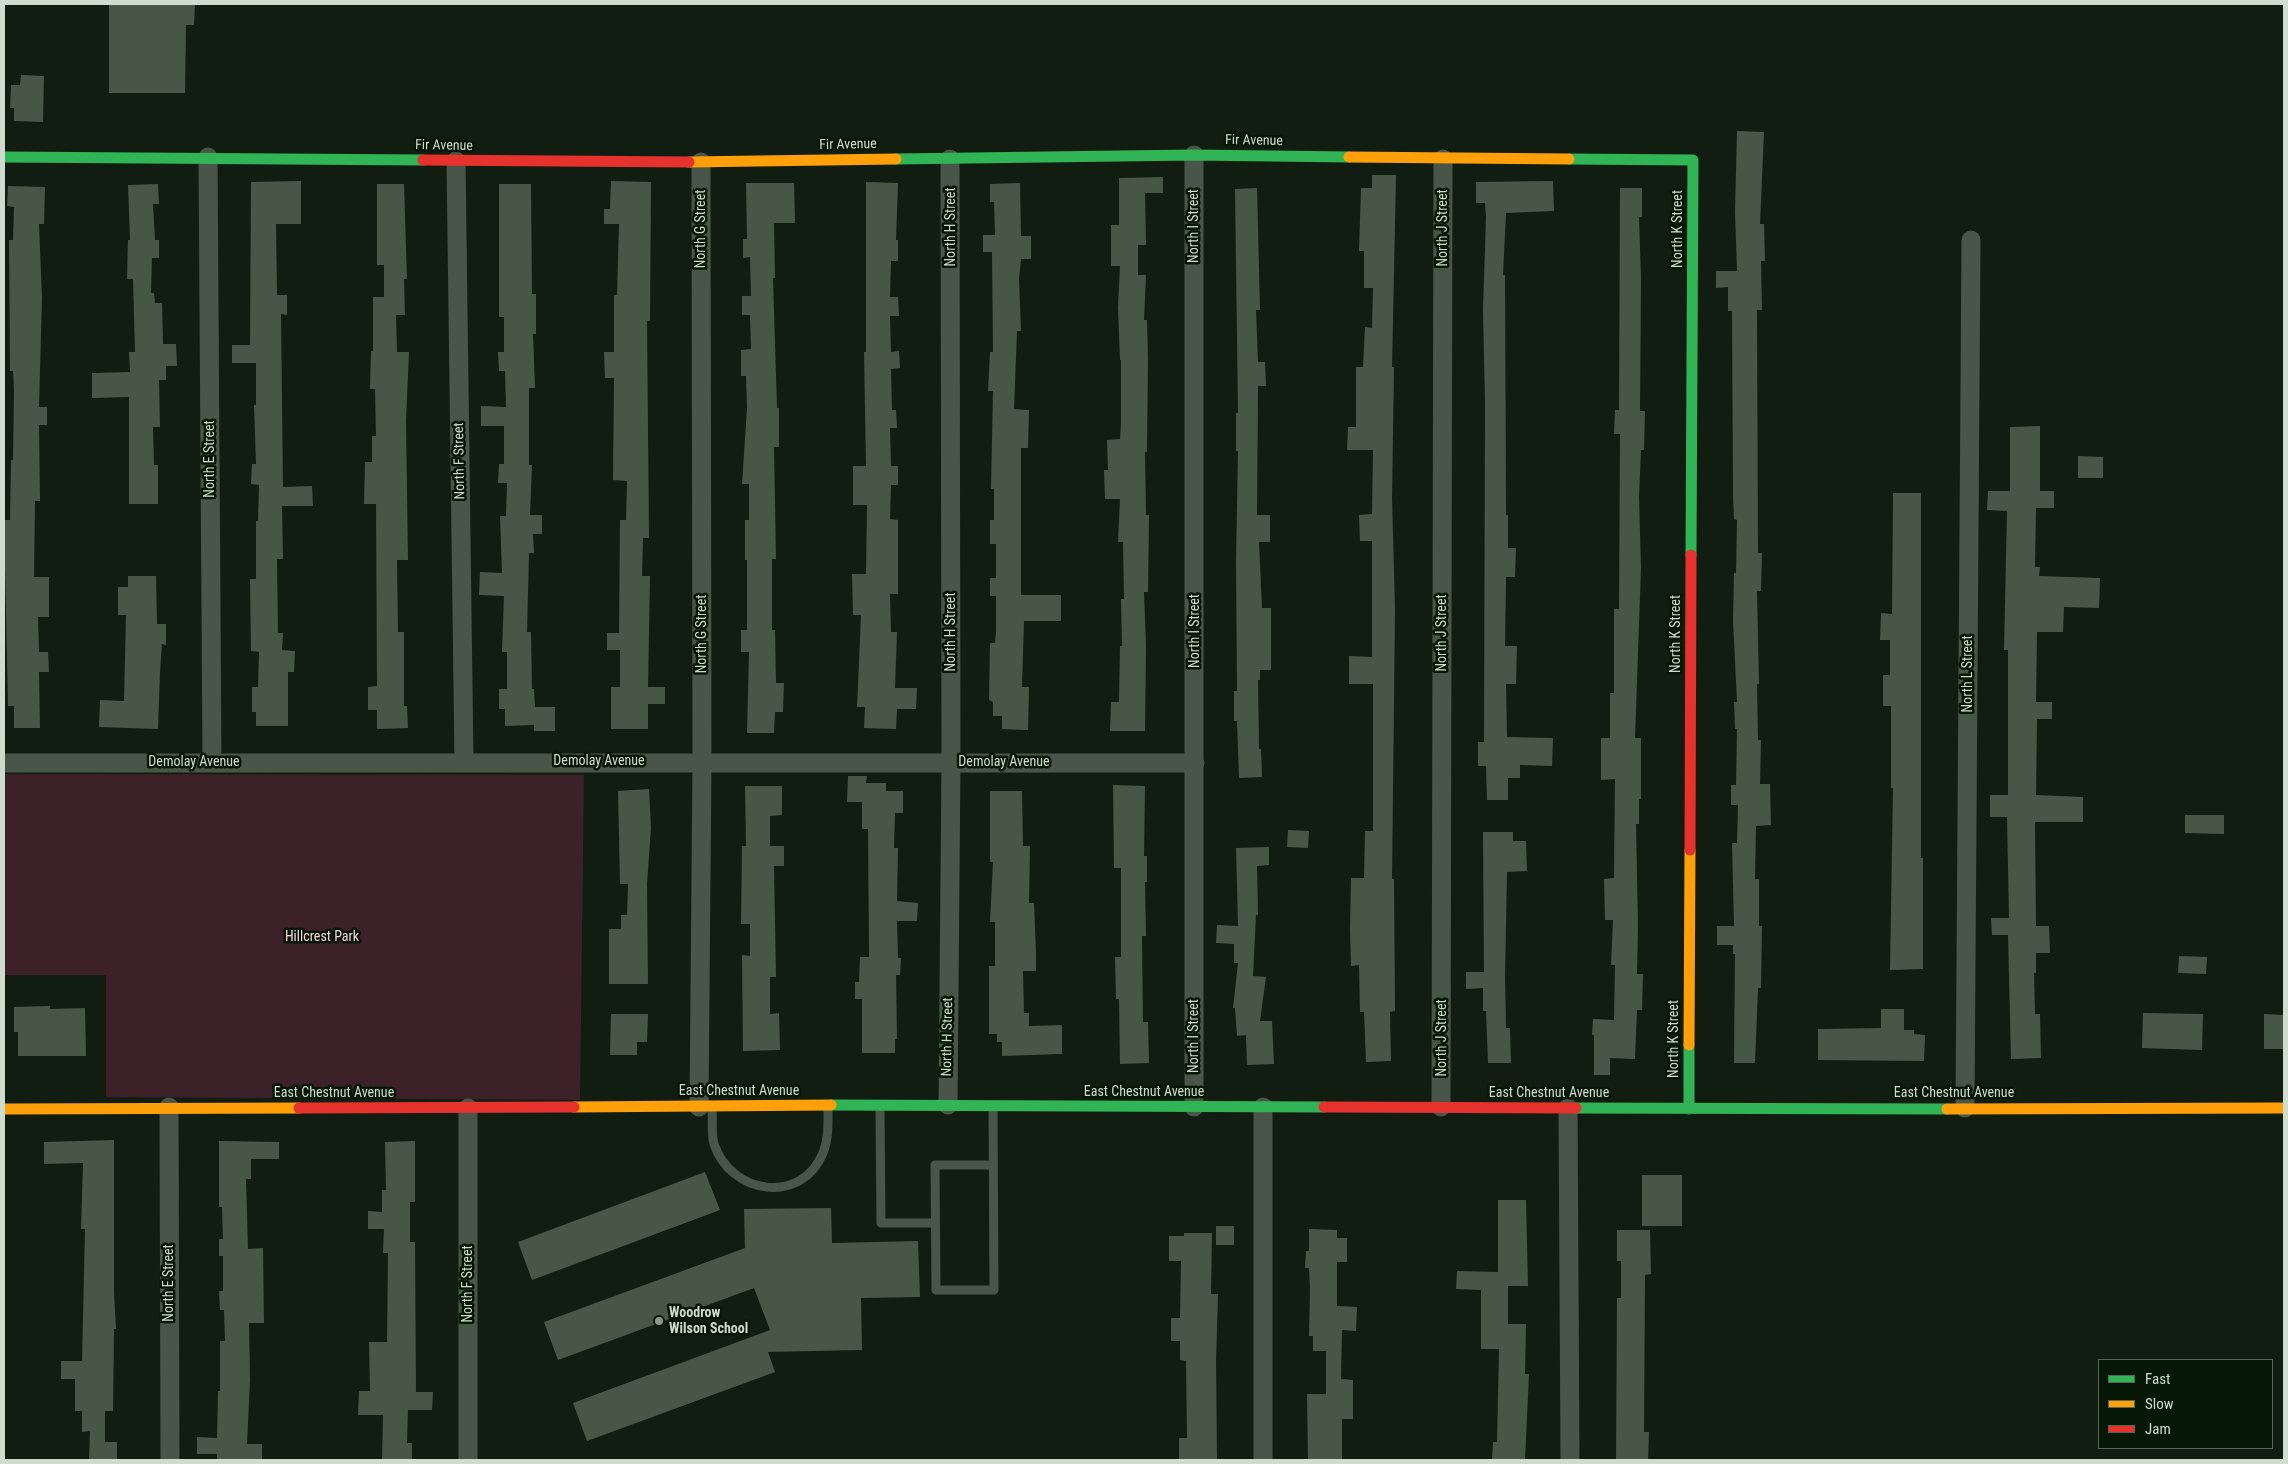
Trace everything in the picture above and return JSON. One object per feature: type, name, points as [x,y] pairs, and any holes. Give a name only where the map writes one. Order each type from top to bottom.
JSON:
[{"type":"street","name":"Fir Avenue","points":[[4,157],[701,162],[1194,155],[1443,159],[1693,160]]},
{"type":"street","name":"North I Street","points":[[1194,155],[1194,1107]]},
{"type":"street","name":"North E Street","points":[[208,157],[212,761]]},
{"type":"street","name":"North H Street","points":[[948,1105],[951,762],[950,159]]},
{"type":"street","name":"North J Street","points":[[1442,1107],[1443,159]]},
{"type":"street","name":"North K Street","points":[[1689,1109],[1693,160]]},
{"type":"street","name":"North F Street","points":[[456,161],[464,761]]},
{"type":"street","name":"North G Street","points":[[701,162],[702,762],[705,1106]]},
{"type":"street","name":"North L Street","points":[[1965,1108],[1971,240]]},
{"type":"street","name":"Demolay Avenue","points":[[4,763],[464,761],[1195,763]]},
{"type":"street","name":"East Chestnut Avenue","points":[[4,1108],[993,1105],[1689,1109],[2284,1108]]},
{"type":"street","name":"North E Street","points":[[169,1107],[170,1460]]},
{"type":"street","points":[[1263,1107],[1263,1460]]},
{"type":"street","name":"North F Street","points":[[468,1108],[468,1460]]},
{"type":"street","points":[[1568,1108],[1570,1460]]},
{"type":"lane","points":[[880,1105],[881,1223],[935,1223]]},
{"type":"lane","points":[[993,1105],[994,1290],[936,1290],[935,1165],[993,1165]]},
{"type":"lane","points":[[705,1106],[714,1143],[725,1166],[735,1176],[755,1186],[771,1188],[801,1179],[814,1167],[822,1154],[827,1139],[828,1106]]},
{"type":"green space","name":"Hillcrest Park","points":[[4,774],[584,775],[580,1100],[106,1097],[106,975],[4,975]]},
{"type":"building","points":[[109,4],[195,4],[194,25],[186,25],[185,93],[109,93]]},
{"type":"building","points":[[21,75],[44,76],[43,122],[14,121],[14,108],[10,108],[11,85],[20,85]]},
{"type":"building","points":[[1737,131],[1764,132],[1760,224],[1764,224],[1765,261],[1761,261],[1762,310],[1757,310],[1758,553],[1762,553],[1761,591],[1757,591],[1759,684],[1757,684],[1758,740],[1761,740],[1760,784],[1770,784],[1771,825],[1756,826],[1755,879],[1759,879],[1759,926],[1762,926],[1761,988],[1758,988],[1755,1063],[1734,1063],[1735,954],[1733,954],[1733,945],[1717,945],[1717,926],[1734,926],[1732,843],[1737,843],[1738,805],[1731,805],[1731,785],[1736,785],[1737,729],[1735,729],[1734,702],[1737,702],[1733,621],[1737,520],[1734,519],[1733,496],[1732,311],[1728,311],[1728,287],[1716,288],[1716,271],[1737,271],[1735,212]]},
{"type":"building","points":[[1372,175],[1396,175],[1392,367],[1394,367],[1392,498],[1395,609],[1392,879],[1394,879],[1395,1011],[1390,1012],[1391,1061],[1366,1062],[1364,1012],[1360,1012],[1359,965],[1351,966],[1350,930],[1351,878],[1364,878],[1365,831],[1373,831],[1373,684],[1349,684],[1349,656],[1372,657],[1372,541],[1360,541],[1359,515],[1372,514],[1373,450],[1347,450],[1348,427],[1356,427],[1356,367],[1363,367],[1365,327],[1372,328],[1373,288],[1364,288],[1364,251],[1359,251],[1361,188],[1372,188]]},
{"type":"building","points":[[1163,177],[1163,193],[1145,193],[1146,245],[1138,245],[1138,275],[1146,275],[1144,320],[1147,320],[1148,359],[1147,452],[1145,452],[1146,515],[1149,515],[1148,592],[1144,592],[1146,646],[1145,731],[1110,731],[1111,702],[1119,702],[1120,646],[1122,646],[1121,599],[1124,599],[1123,542],[1118,542],[1120,499],[1105,499],[1104,470],[1108,470],[1107,440],[1120,439],[1121,424],[1121,360],[1118,307],[1120,266],[1111,266],[1111,225],[1119,225],[1119,178]]},
{"type":"building","points":[[301,181],[301,224],[276,224],[277,295],[287,295],[287,315],[281,314],[283,487],[312,486],[313,506],[282,506],[283,559],[277,559],[278,633],[283,633],[282,650],[295,651],[294,672],[288,672],[288,726],[256,726],[256,712],[252,712],[252,687],[258,687],[259,652],[251,651],[250,579],[256,579],[256,521],[258,521],[259,485],[251,484],[252,464],[256,464],[254,405],[256,405],[256,363],[232,363],[232,345],[250,345],[251,182]]},
{"type":"building","points":[[611,181],[651,182],[650,321],[647,321],[649,538],[643,538],[642,576],[650,576],[648,687],[665,687],[665,704],[648,704],[648,729],[611,729],[611,687],[620,687],[620,650],[607,650],[607,633],[619,633],[620,520],[626,520],[627,481],[613,480],[614,378],[605,378],[604,352],[614,352],[614,295],[617,295],[619,224],[604,224],[604,209],[610,209]]},
{"type":"building","points":[[1553,181],[1554,211],[1506,213],[1503,275],[1505,275],[1506,515],[1508,515],[1508,548],[1516,548],[1515,577],[1506,577],[1505,646],[1517,646],[1516,684],[1506,684],[1507,737],[1553,738],[1552,766],[1520,765],[1520,778],[1508,778],[1508,800],[1487,800],[1486,766],[1478,766],[1478,742],[1484,742],[1485,403],[1483,310],[1486,217],[1485,203],[1476,203],[1476,182]]},
{"type":"building","points":[[866,182],[898,183],[896,240],[898,240],[898,261],[891,261],[890,297],[898,297],[899,316],[890,316],[891,352],[899,351],[900,368],[891,369],[892,410],[896,410],[897,428],[890,428],[891,466],[898,466],[898,485],[891,485],[890,519],[898,520],[898,594],[890,594],[891,632],[897,632],[895,688],[917,688],[916,709],[897,709],[896,729],[864,728],[865,707],[857,707],[861,615],[853,615],[852,574],[866,574],[867,505],[853,505],[853,466],[866,466],[864,352],[866,352]]},
{"type":"building","points":[[746,183],[794,183],[795,223],[774,223],[775,278],[773,278],[779,447],[774,447],[776,559],[772,559],[772,630],[775,630],[776,683],[784,683],[783,712],[775,712],[774,733],[747,733],[749,652],[741,652],[741,630],[747,630],[745,520],[749,520],[749,484],[742,484],[747,408],[746,376],[741,376],[741,350],[751,349],[750,315],[742,315],[742,296],[751,296],[750,257],[743,258],[743,239],[747,239]]},
{"type":"building","points":[[1020,183],[1021,236],[1031,236],[1031,259],[1021,259],[1019,279],[1021,331],[1017,331],[1014,409],[1029,410],[1028,448],[1021,448],[1021,595],[1061,595],[1061,621],[1024,621],[1022,687],[1029,687],[1028,730],[1002,729],[1002,716],[993,716],[993,702],[989,700],[990,643],[995,643],[996,632],[996,596],[990,596],[990,578],[996,578],[996,544],[990,544],[990,520],[994,520],[994,489],[991,489],[993,391],[988,391],[990,352],[993,352],[992,252],[983,252],[983,235],[995,235],[994,202],[990,202],[990,184]]},
{"type":"building","points":[[158,184],[159,204],[153,204],[155,240],[159,240],[159,258],[152,258],[151,293],[154,293],[155,303],[162,303],[163,344],[176,344],[177,366],[166,366],[166,380],[159,380],[160,427],[153,427],[154,465],[158,465],[158,504],[129,504],[129,397],[92,398],[92,373],[130,372],[129,352],[135,352],[133,279],[127,279],[128,240],[130,240],[128,185]]},
{"type":"building","points":[[377,184],[404,184],[407,279],[404,279],[405,315],[396,315],[397,352],[409,352],[406,421],[408,560],[397,560],[398,632],[404,632],[404,706],[407,706],[408,728],[377,729],[377,710],[368,710],[368,687],[377,686],[376,504],[364,504],[365,462],[372,462],[372,436],[376,436],[375,389],[370,389],[371,351],[373,351],[373,297],[384,297],[384,265],[377,265]]},
{"type":"building","points":[[499,184],[531,184],[532,294],[536,294],[536,334],[533,334],[535,388],[529,388],[529,465],[532,465],[530,515],[542,515],[542,534],[533,534],[534,553],[529,553],[527,632],[531,632],[532,689],[534,689],[535,707],[555,707],[555,731],[534,731],[534,725],[505,726],[505,709],[499,709],[499,689],[507,689],[507,652],[502,652],[504,596],[479,595],[480,572],[502,573],[500,516],[506,516],[507,483],[498,483],[499,464],[504,464],[504,426],[481,426],[481,406],[506,407],[505,371],[499,371],[498,352],[504,352],[504,317],[499,317]]},
{"type":"building","points":[[8,186],[45,187],[44,224],[39,224],[42,298],[39,407],[47,407],[47,425],[39,425],[40,501],[35,501],[34,577],[49,577],[49,617],[38,617],[39,652],[48,652],[49,672],[39,672],[40,728],[14,728],[14,706],[8,706],[4,520],[10,520],[11,460],[13,460],[14,389],[13,371],[10,371],[9,240],[13,240],[14,207],[7,206]]},
{"type":"building","points":[[1257,188],[1260,310],[1256,310],[1258,362],[1265,362],[1266,386],[1258,386],[1257,515],[1270,515],[1270,542],[1259,542],[1262,608],[1271,608],[1271,670],[1260,670],[1260,680],[1258,680],[1259,749],[1261,749],[1262,777],[1239,778],[1237,721],[1234,721],[1234,691],[1237,691],[1236,561],[1238,451],[1236,451],[1236,413],[1238,413],[1235,189]]},
{"type":"building","points":[[1620,188],[1642,188],[1642,217],[1639,217],[1641,279],[1640,411],[1645,411],[1644,450],[1641,450],[1639,497],[1641,568],[1635,738],[1641,738],[1641,799],[1639,799],[1639,824],[1636,824],[1637,974],[1643,974],[1642,1010],[1637,1010],[1635,1059],[1610,1058],[1610,1075],[1594,1075],[1593,1019],[1614,1020],[1615,965],[1611,965],[1613,920],[1605,920],[1604,879],[1614,878],[1615,779],[1601,780],[1601,738],[1610,738],[1610,693],[1614,693],[1614,609],[1619,609],[1620,434],[1614,434],[1615,410],[1619,410]]},
{"type":"building","points":[[2040,426],[2040,491],[2054,491],[2054,508],[2036,508],[2035,567],[2040,567],[2039,576],[2100,578],[2099,608],[2064,607],[2063,632],[2037,632],[2036,702],[2052,702],[2052,719],[2037,719],[2036,795],[2083,797],[2083,822],[2035,822],[2036,926],[2049,926],[2050,953],[2036,953],[2036,973],[2034,973],[2035,1014],[2040,1014],[2041,1058],[2011,1059],[2008,935],[1992,935],[1991,918],[2009,918],[2007,817],[1990,817],[1990,795],[2008,795],[2008,650],[2004,650],[2007,511],[1987,510],[1988,491],[2010,491],[2010,427]]},
{"type":"building","points":[[2078,456],[2103,457],[2103,478],[2078,478]]},
{"type":"building","points":[[1893,493],[1921,493],[1921,858],[1923,858],[1923,969],[1890,970],[1893,788],[1891,788],[1891,706],[1883,706],[1883,675],[1890,675],[1890,640],[1880,640],[1881,613],[1892,614]]},
{"type":"building","points":[[128,576],[156,576],[157,624],[166,624],[166,645],[162,644],[158,729],[99,727],[100,700],[124,701],[126,615],[118,615],[118,587],[128,587]]},
{"type":"building","points":[[848,776],[867,776],[866,783],[886,783],[886,791],[903,791],[903,813],[895,813],[894,848],[898,848],[897,901],[918,903],[917,921],[897,921],[898,958],[901,958],[900,975],[896,975],[897,1039],[895,1039],[895,1053],[862,1053],[862,999],[855,999],[855,982],[859,982],[860,957],[869,957],[868,829],[862,829],[862,802],[847,802]]},
{"type":"building","points":[[1113,785],[1145,786],[1144,856],[1147,856],[1147,882],[1145,882],[1146,936],[1142,936],[1143,1022],[1148,1022],[1149,1063],[1120,1064],[1119,999],[1116,999],[1115,957],[1121,957],[1121,868],[1114,868]]},
{"type":"building","points":[[745,786],[782,786],[782,815],[770,816],[770,846],[784,846],[784,866],[774,866],[776,977],[770,977],[770,1014],[779,1013],[780,1050],[743,1051],[742,955],[750,956],[750,924],[741,924],[742,846],[746,846]]},
{"type":"building","points":[[649,789],[651,828],[647,884],[648,984],[609,984],[609,929],[621,929],[621,915],[627,915],[628,884],[620,884],[618,791]]},
{"type":"building","points":[[990,791],[1022,791],[1023,846],[1030,846],[1029,903],[1034,903],[1036,953],[1036,971],[1023,971],[1024,1013],[1029,1013],[1029,1026],[1062,1025],[1062,1054],[1002,1056],[1002,1042],[997,1042],[997,1034],[989,1034],[989,966],[995,966],[995,922],[990,922],[993,862],[990,862]]},
{"type":"building","points":[[2185,815],[2224,815],[2224,834],[2185,833]]},
{"type":"building","points":[[1288,830],[1309,831],[1308,848],[1287,847]]},
{"type":"building","points":[[1483,832],[1513,832],[1513,841],[1526,841],[1527,871],[1507,872],[1506,1028],[1510,1028],[1511,1063],[1488,1063],[1486,1011],[1483,1011],[1483,988],[1466,989],[1466,972],[1484,972]]},
{"type":"building","points":[[1269,847],[1269,865],[1257,866],[1258,915],[1256,915],[1253,976],[1266,977],[1260,1021],[1272,1021],[1274,1064],[1247,1065],[1246,1035],[1237,1036],[1235,1008],[1233,1008],[1238,963],[1234,963],[1234,944],[1216,943],[1217,925],[1238,926],[1236,848]]},
{"type":"building","points":[[2179,956],[2207,957],[2206,974],[2178,973]]},
{"type":"building","points":[[50,1006],[50,1009],[85,1008],[86,1056],[18,1056],[18,1032],[14,1032],[14,1007]]},
{"type":"building","points":[[1881,1009],[1904,1009],[1904,1030],[1914,1030],[1914,1034],[1925,1035],[1924,1061],[1818,1060],[1818,1029],[1881,1028]]},
{"type":"building","points":[[2143,1013],[2203,1014],[2202,1050],[2142,1048]]},
{"type":"building","points":[[611,1014],[648,1014],[647,1042],[637,1042],[637,1055],[610,1055]]},
{"type":"building","points":[[2264,1014],[2284,1015],[2284,1049],[2264,1049]]},
{"type":"building","points":[[114,1140],[114,1292],[116,1329],[114,1329],[113,1411],[105,1411],[105,1442],[117,1442],[117,1460],[89,1460],[90,1431],[82,1432],[82,1411],[75,1411],[75,1379],[61,1379],[61,1361],[82,1361],[85,1229],[81,1229],[83,1163],[44,1164],[44,1142]]},
{"type":"building","points":[[219,1141],[279,1142],[279,1159],[251,1159],[251,1179],[246,1179],[248,1249],[263,1248],[264,1323],[249,1323],[250,1380],[247,1444],[262,1444],[262,1460],[217,1460],[217,1454],[197,1454],[197,1437],[217,1438],[218,1391],[220,1391],[220,1341],[225,1341],[224,1310],[220,1310],[219,1291],[223,1291],[223,1256],[219,1256],[219,1239],[223,1239],[222,1207],[219,1207]]},
{"type":"building","points":[[415,1141],[415,1202],[410,1202],[410,1242],[415,1242],[416,1392],[433,1392],[432,1410],[408,1410],[407,1443],[412,1443],[412,1460],[382,1460],[383,1415],[358,1415],[359,1391],[370,1391],[369,1342],[387,1342],[388,1253],[383,1253],[384,1229],[368,1229],[368,1211],[382,1212],[382,1190],[386,1190],[385,1142]]},
{"type":"building","points":[[705,1172],[720,1210],[532,1280],[518,1242]]},
{"type":"building","points":[[1642,1175],[1682,1175],[1682,1226],[1642,1226]]},
{"type":"building","points":[[1498,1200],[1526,1200],[1528,1286],[1508,1286],[1508,1324],[1526,1324],[1525,1374],[1529,1374],[1525,1460],[1492,1460],[1493,1442],[1497,1442],[1499,1349],[1481,1349],[1481,1290],[1456,1289],[1457,1271],[1498,1272]]},
{"type":"building","points":[[831,1208],[832,1243],[918,1241],[920,1297],[861,1298],[862,1350],[768,1352],[775,1372],[587,1441],[573,1403],[770,1330],[754,1288],[558,1360],[544,1322],[745,1248],[744,1209]]},
{"type":"building","points":[[1216,1226],[1234,1226],[1234,1245],[1216,1245]]},
{"type":"building","points":[[1309,1229],[1337,1230],[1337,1238],[1347,1238],[1347,1262],[1337,1262],[1337,1306],[1357,1307],[1356,1331],[1342,1330],[1341,1379],[1353,1380],[1353,1419],[1342,1419],[1342,1460],[1308,1460],[1307,1394],[1326,1394],[1326,1351],[1313,1351],[1313,1336],[1309,1336],[1309,1268],[1305,1268],[1306,1251],[1309,1251]]},
{"type":"building","points":[[1617,1230],[1650,1230],[1651,1274],[1645,1275],[1644,1432],[1649,1432],[1648,1460],[1616,1460],[1617,1298],[1621,1298],[1621,1261],[1617,1261]]},
{"type":"building","points":[[1184,1233],[1212,1233],[1211,1294],[1218,1294],[1216,1361],[1217,1460],[1179,1460],[1179,1438],[1187,1438],[1186,1361],[1180,1360],[1180,1341],[1171,1341],[1171,1318],[1180,1318],[1181,1261],[1169,1261],[1169,1236],[1184,1236]]},
{"type":"traffic: fast","points":[[896,159],[1194,155],[1349,157]]},
{"type":"traffic: fast","points":[[4,157],[423,160]]},
{"type":"traffic: fast","points":[[1569,159],[1693,160],[1691,555]]},
{"type":"traffic: fast","points":[[1689,1045],[1689,1109]]},
{"type":"traffic: fast","points":[[831,1105],[1324,1107]]},
{"type":"traffic: fast","points":[[1576,1108],[1947,1109]]},
{"type":"traffic: slow","points":[[1349,157],[1569,159]]},
{"type":"traffic: slow","points":[[689,162],[896,159]]},
{"type":"traffic: slow","points":[[1689,1045],[1690,850]]},
{"type":"traffic: slow","points":[[574,1107],[831,1105]]},
{"type":"traffic: slow","points":[[4,1109],[299,1108]]},
{"type":"traffic: slow","points":[[1947,1109],[2284,1108]]},
{"type":"traffic: jam","points":[[423,160],[689,162]]},
{"type":"traffic: jam","points":[[1690,850],[1691,555]]},
{"type":"traffic: jam","points":[[299,1108],[574,1107]]},
{"type":"traffic: jam","points":[[1324,1107],[1576,1108]]},
{"type":"place","name":"Woodrow Wilson School","points":[[659,1321]]}]
